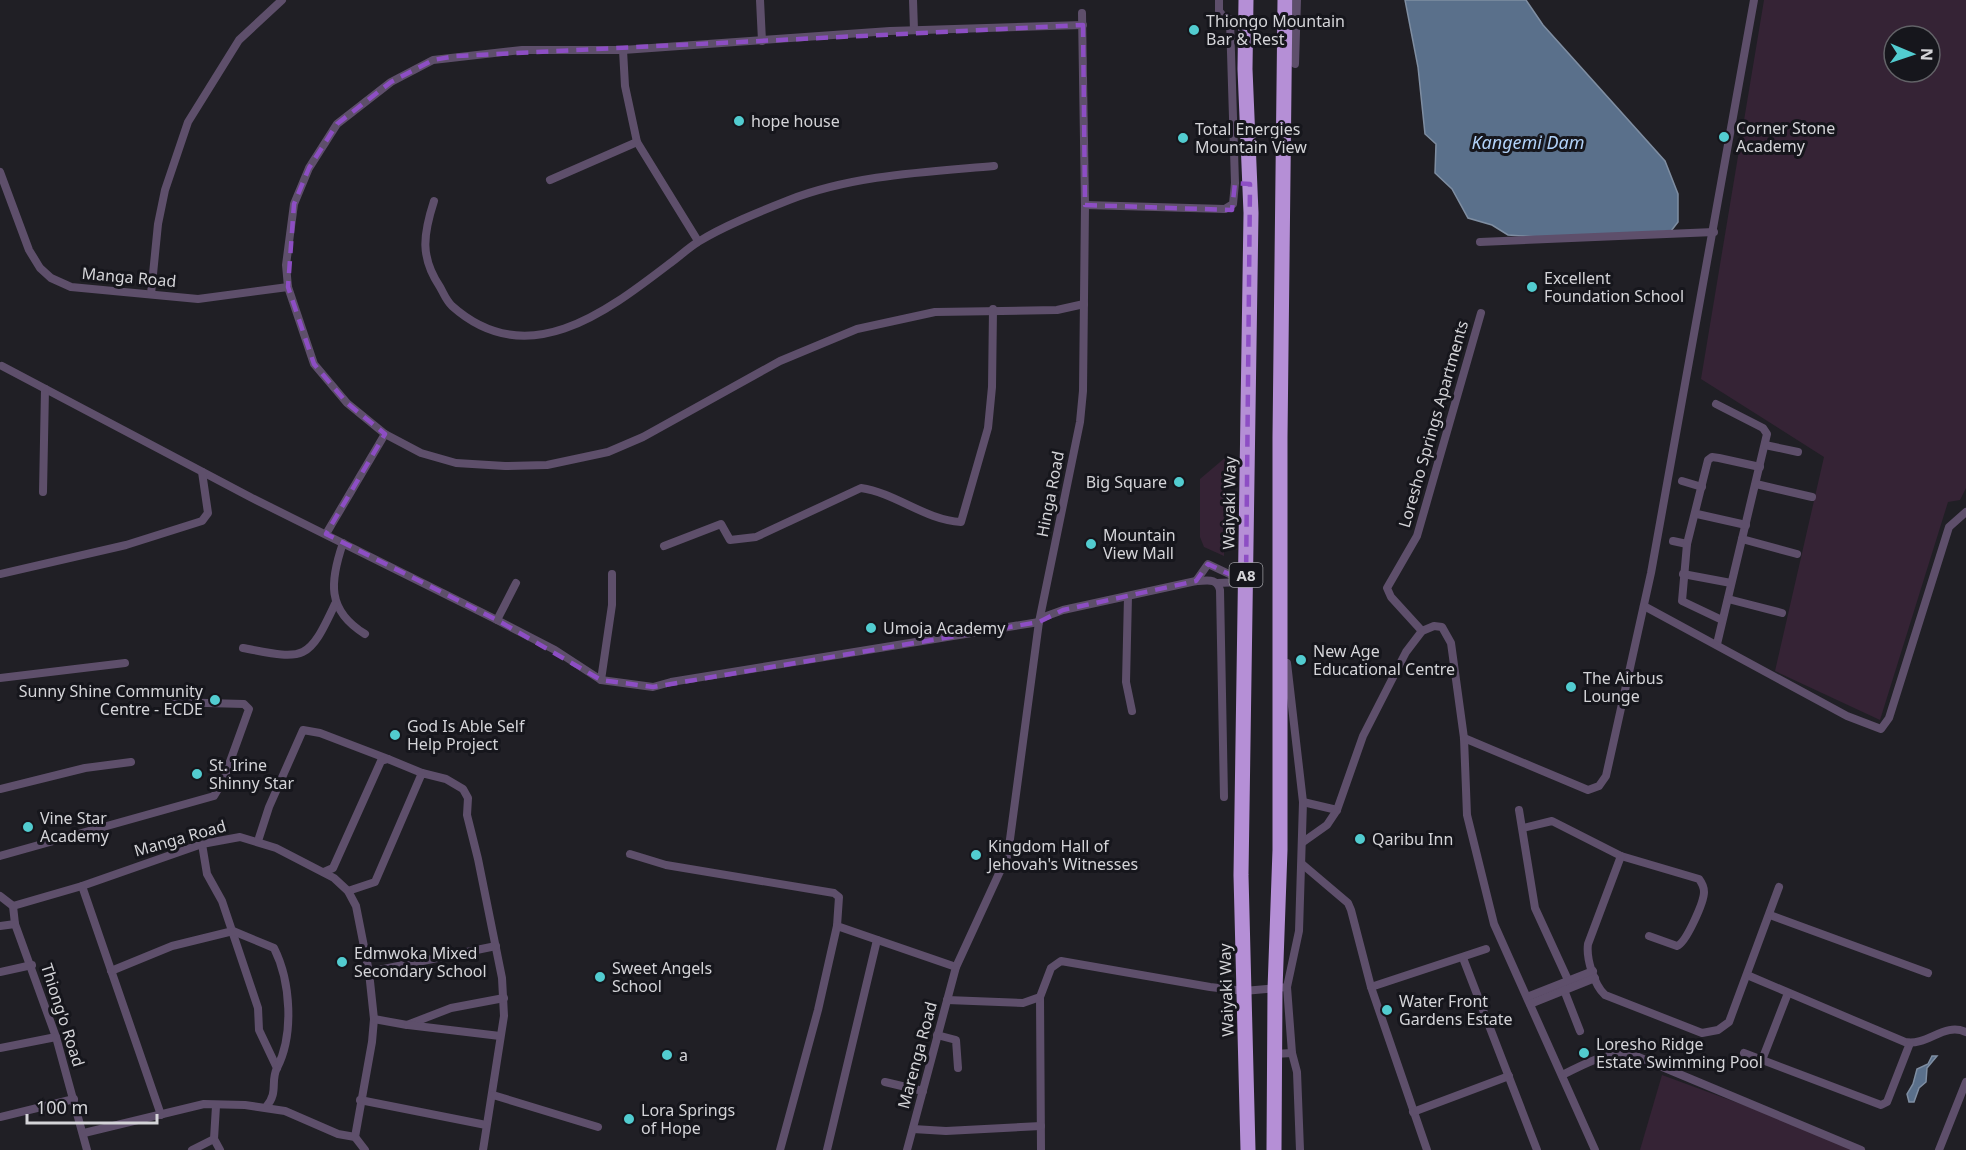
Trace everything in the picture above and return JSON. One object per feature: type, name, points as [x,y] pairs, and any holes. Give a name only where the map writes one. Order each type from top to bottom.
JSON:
[{"type":"highway","name":"Waiyaki Way","points":[[1246,0],[1238,22],[1243,183],[1246,582],[1242,647],[1240,875],[1248,1150]]},
{"type":"highway","name":"A8","points":[[1274,1150],[1274,1053],[1281,988],[1280,437],[1285,1]]},
{"type":"street","points":[[151,294],[158,224],[165,190],[188,122],[239,40],[282,0]]},
{"type":"street","points":[[760,0],[762,41]]},
{"type":"street","points":[[913,0],[914,30]]},
{"type":"street","points":[[1219,0],[1219,11],[1238,22]]},
{"type":"street","points":[[1464,738],[1588,789],[1599,786],[1606,776],[1644,606],[1754,0]]},
{"type":"street","points":[[1285,1],[1295,64]]},
{"type":"street","name":"Hinga Road","points":[[956,967],[1008,854],[1040,620],[1080,423],[1085,205],[1082,13]]},
{"type":"street","points":[[1083,25],[914,30],[623,50],[522,50],[433,60],[391,82],[338,124],[309,168],[294,204],[286,265],[288,287],[314,364],[346,403],[385,434],[421,453],[456,463],[505,466],[547,465],[608,452],[643,438],[780,361],[831,338],[884,322],[935,312],[993,309],[1057,310],[1084,304]]},
{"type":"street","points":[[623,50],[625,86],[637,142],[698,241]]},
{"type":"street","points":[[550,180],[637,142]]},
{"type":"street","points":[[434,201],[425,237],[425,258],[432,278],[447,301],[469,321],[507,335],[527,336],[550,333],[589,319],[638,288],[698,241],[791,199],[834,186],[908,173],[994,166]]},
{"type":"street","name":"Manga Road","points":[[0,172],[29,250],[40,268],[51,278],[71,287],[198,299],[288,287]]},
{"type":"street","points":[[1085,205],[1225,209],[1233,204],[1243,183]]},
{"type":"street","points":[[1480,242],[1713,232]]},
{"type":"street","points":[[664,546],[721,524],[730,540],[756,537],[861,488],[876,490],[912,509],[961,522],[988,428],[992,387],[993,309]]},
{"type":"street","name":"Loresho Springs Apartments","points":[[1422,631],[1391,597],[1387,588],[1417,536],[1481,313]]},
{"type":"street","points":[[2,366],[202,472],[555,650],[601,680],[653,687],[671,682],[1040,620],[1064,610],[1196,581],[1246,582]]},
{"type":"street","points":[[43,492],[45,389]]},
{"type":"street","points":[[1716,404],[1766,430],[1760,467],[1717,644]]},
{"type":"street","points":[[326,534],[385,434]]},
{"type":"street","points":[[1765,445],[1798,453]]},
{"type":"street","points":[[1722,620],[1684,604],[1683,574],[1687,544],[1697,514],[1708,460],[1712,457],[1760,467]]},
{"type":"street","points":[[0,574],[126,545],[202,521],[208,513],[202,472]]},
{"type":"street","points":[[1682,482],[1702,487]]},
{"type":"street","points":[[1756,484],[1812,497]]},
{"type":"street","points":[[1644,606],[1847,716],[1881,729],[1889,718],[1949,527],[1966,512]]},
{"type":"street","points":[[1697,514],[1746,525]]},
{"type":"street","points":[[1742,539],[1797,554]]},
{"type":"street","points":[[1673,541],[1687,544]]},
{"type":"street","points":[[243,648],[277,654],[301,654],[309,650],[322,633],[335,604],[334,578],[343,543]]},
{"type":"street","points":[[1196,581],[1208,564],[1246,582]]},
{"type":"street","points":[[601,680],[612,605],[612,574]]},
{"type":"street","points":[[1683,574],[1731,584]]},
{"type":"street","points":[[497,620],[516,583]]},
{"type":"street","points":[[1217,583],[1220,590],[1224,797]]},
{"type":"street","points":[[1128,596],[1126,682],[1132,711]]},
{"type":"street","points":[[1728,599],[1782,613]]},
{"type":"street","points":[[335,604],[349,622],[365,634]]},
{"type":"street","points":[[1282,618],[1303,802],[1298,938],[1281,988],[1297,1072],[1300,1150]]},
{"type":"street","points":[[1303,842],[1327,825],[1337,810],[1363,736],[1406,652],[1422,631],[1438,626],[1447,633],[1464,738],[1467,815],[1494,924],[1595,1150]]},
{"type":"street","points":[[0,678],[125,663]]},
{"type":"street","points":[[0,856],[214,796],[223,781],[249,709],[244,704],[170,702]]},
{"type":"street","points":[[258,841],[269,807],[303,730],[320,733],[422,773],[446,779],[463,789],[468,798],[467,815],[496,946],[504,998],[493,1095],[483,1150]]},
{"type":"street","points":[[324,872],[333,868],[378,766],[388,759]]},
{"type":"street","points":[[0,789],[85,768],[131,762]]},
{"type":"street","points":[[355,1137],[374,1019],[369,972],[356,906],[348,891],[375,882],[422,773]]},
{"type":"street","points":[[1303,802],[1337,810]]},
{"type":"street","points":[[1520,810],[1535,908],[1568,980]]},
{"type":"street","points":[[1523,828],[1552,821],[1621,856],[1699,879],[1703,884],[1704,896],[1681,945],[1649,936]]},
{"type":"street","name":"Manga Road","points":[[13,906],[82,886],[202,844],[240,837],[258,841],[324,872],[348,891]]},
{"type":"street","points":[[202,844],[207,874],[222,901],[258,1008],[259,1030],[277,1068],[274,1098],[266,1107]]},
{"type":"street","points":[[630,854],[666,865],[834,893],[839,897],[837,926],[818,1010],[780,1150]]},
{"type":"street","points":[[1621,856],[1588,944],[1594,974],[1605,995],[1707,1033],[1718,1030],[1729,1022],[1779,887]]},
{"type":"street","points":[[1302,864],[1348,903],[1371,987],[1427,1150]]},
{"type":"street","points":[[82,886],[161,1115]]},
{"type":"street","points":[[0,896],[13,906]]},
{"type":"street","name":"Thiong'o Road","points":[[13,906],[15,924],[32,965],[56,1037],[84,1132],[87,1150]]},
{"type":"street","points":[[1770,915],[1928,973]]},
{"type":"street","points":[[0,926],[15,924]]},
{"type":"street","points":[[837,926],[956,967]]},
{"type":"street","points":[[111,970],[172,946],[233,931],[274,948],[278,955],[286,992],[289,1031],[283,1060],[277,1068]]},
{"type":"street","points":[[827,1150],[878,940]]},
{"type":"street","points":[[369,972],[496,946]]},
{"type":"street","points":[[1371,987],[1486,949]]},
{"type":"street","points":[[1463,958],[1537,1150]]},
{"type":"street","points":[[1041,1150],[1040,997],[1051,968],[1065,961],[1210,987],[1244,991],[1281,988]]},
{"type":"street","points":[[0,972],[32,965]]},
{"type":"street","name":"Marenga Road","points":[[907,1150],[956,967]]},
{"type":"street","points":[[1528,1000],[1568,980],[1594,974]]},
{"type":"street","points":[[1528,1000],[1564,990],[1594,974]]},
{"type":"street","points":[[1747,975],[1910,1042],[1926,1040],[1952,1028],[1966,1032]]},
{"type":"street","points":[[1564,990],[1580,1031]]},
{"type":"street","points":[[1762,1060],[1788,993]]},
{"type":"street","points":[[947,1000],[1023,1003],[1040,997]]},
{"type":"street","points":[[407,1025],[451,1008],[504,998]]},
{"type":"street","points":[[374,1019],[500,1036]]},
{"type":"street","points":[[937,1035],[956,1040],[958,1068]]},
{"type":"street","points":[[0,1048],[56,1037]]},
{"type":"street","points":[[1744,1053],[1881,1105],[1887,1102],[1910,1042]]},
{"type":"street","points":[[1274,1053],[1292,1053]]},
{"type":"street","points":[[1562,1075],[1602,1056],[1614,1054],[1636,1056],[1862,1150]]},
{"type":"street","points":[[1413,1112],[1509,1076]]},
{"type":"street","points":[[885,1082],[923,1091]]},
{"type":"street","points":[[1939,1150],[1966,1082]]},
{"type":"street","points":[[493,1095],[598,1127]]},
{"type":"street","points":[[0,1117],[74,1099]]},
{"type":"street","points":[[360,1100],[486,1125]]},
{"type":"street","points":[[84,1132],[204,1104],[266,1107],[303,1118],[338,1134],[355,1137],[365,1150]]},
{"type":"street","points":[[216,1106],[214,1138],[220,1150]]},
{"type":"street","points":[[913,1129],[946,1131],[1041,1126]]},
{"type":"street","points":[[192,1150],[214,1138]]},
{"type":"highlighted area","points":[[1083,25],[1085,205],[1232,210],[1235,183],[1250,184],[1246,582],[1208,564],[1196,581],[1063,610],[1039,622],[653,687],[636,686],[601,680],[497,620],[326,534],[385,434],[347,403],[314,364],[288,287],[294,204],[309,168],[337,124],[391,82],[433,60],[456,56]]},
{"type":"shaded area","points":[[1764,0],[1966,0],[1966,488],[1960,500],[1948,502],[1880,720],[1775,671],[1824,457],[1701,379]]},
{"type":"shaded area","points":[[1226,457],[1224,556],[1204,547],[1200,537],[1200,479]]},
{"type":"shaded area","points":[[1662,1075],[1866,1150],[1640,1150]]},
{"type":"water","name":"Kangemi Dam","points":[[1405,0],[1526,0],[1543,25],[1665,161],[1678,194],[1678,222],[1671,231],[1552,238],[1508,235],[1492,225],[1468,218],[1452,189],[1435,173],[1436,144],[1425,134],[1418,67]]},
{"type":"water","points":[[1932,1056],[1937,1056],[1927,1068],[1926,1082],[1919,1088],[1914,1102],[1909,1102],[1907,1094],[1913,1084],[1917,1069],[1928,1064]]},
{"type":"place","name":"Thiongo Mountain Bar & Rest","points":[[1194,30]]},
{"type":"place","name":"hope house","points":[[739,121]]},
{"type":"place","name":"Corner Stone Academy","points":[[1724,137]]},
{"type":"place","name":"Total Energies Mountain View","points":[[1183,138]]},
{"type":"place","name":"Excellent Foundation School","points":[[1532,287]]},
{"type":"place","name":"Big Square","points":[[1179,482]]},
{"type":"place","name":"Mountain View Mall","points":[[1091,544]]},
{"type":"place","name":"Umoja Academy","points":[[871,628]]},
{"type":"place","name":"New Age Educational Centre","points":[[1301,660]]},
{"type":"place","name":"The Airbus Lounge","points":[[1571,687]]},
{"type":"place","name":"Sunny Shine Community Centre - ECDE","points":[[215,700]]},
{"type":"place","name":"God Is Able Self Help Project","points":[[395,735]]},
{"type":"place","name":"St. Irine Shinny Star","points":[[197,774]]},
{"type":"place","name":"Vine Star Academy","points":[[28,827]]},
{"type":"place","name":"Qaribu Inn","points":[[1360,839]]},
{"type":"place","name":"Kingdom Hall of Jehovah's Witnesses","points":[[976,855]]},
{"type":"place","name":"Edmwoka Mixed Secondary School","points":[[342,962]]},
{"type":"place","name":"Sweet Angels School","points":[[600,977]]},
{"type":"place","name":"Water Front Gardens Estate","points":[[1387,1010]]},
{"type":"place","name":"Loresho Ridge Estate Swimming Pool","points":[[1584,1053]]},
{"type":"place","name":"a","points":[[667,1055]]},
{"type":"place","name":"Lora Springs of Hope","points":[[629,1119]]}]
